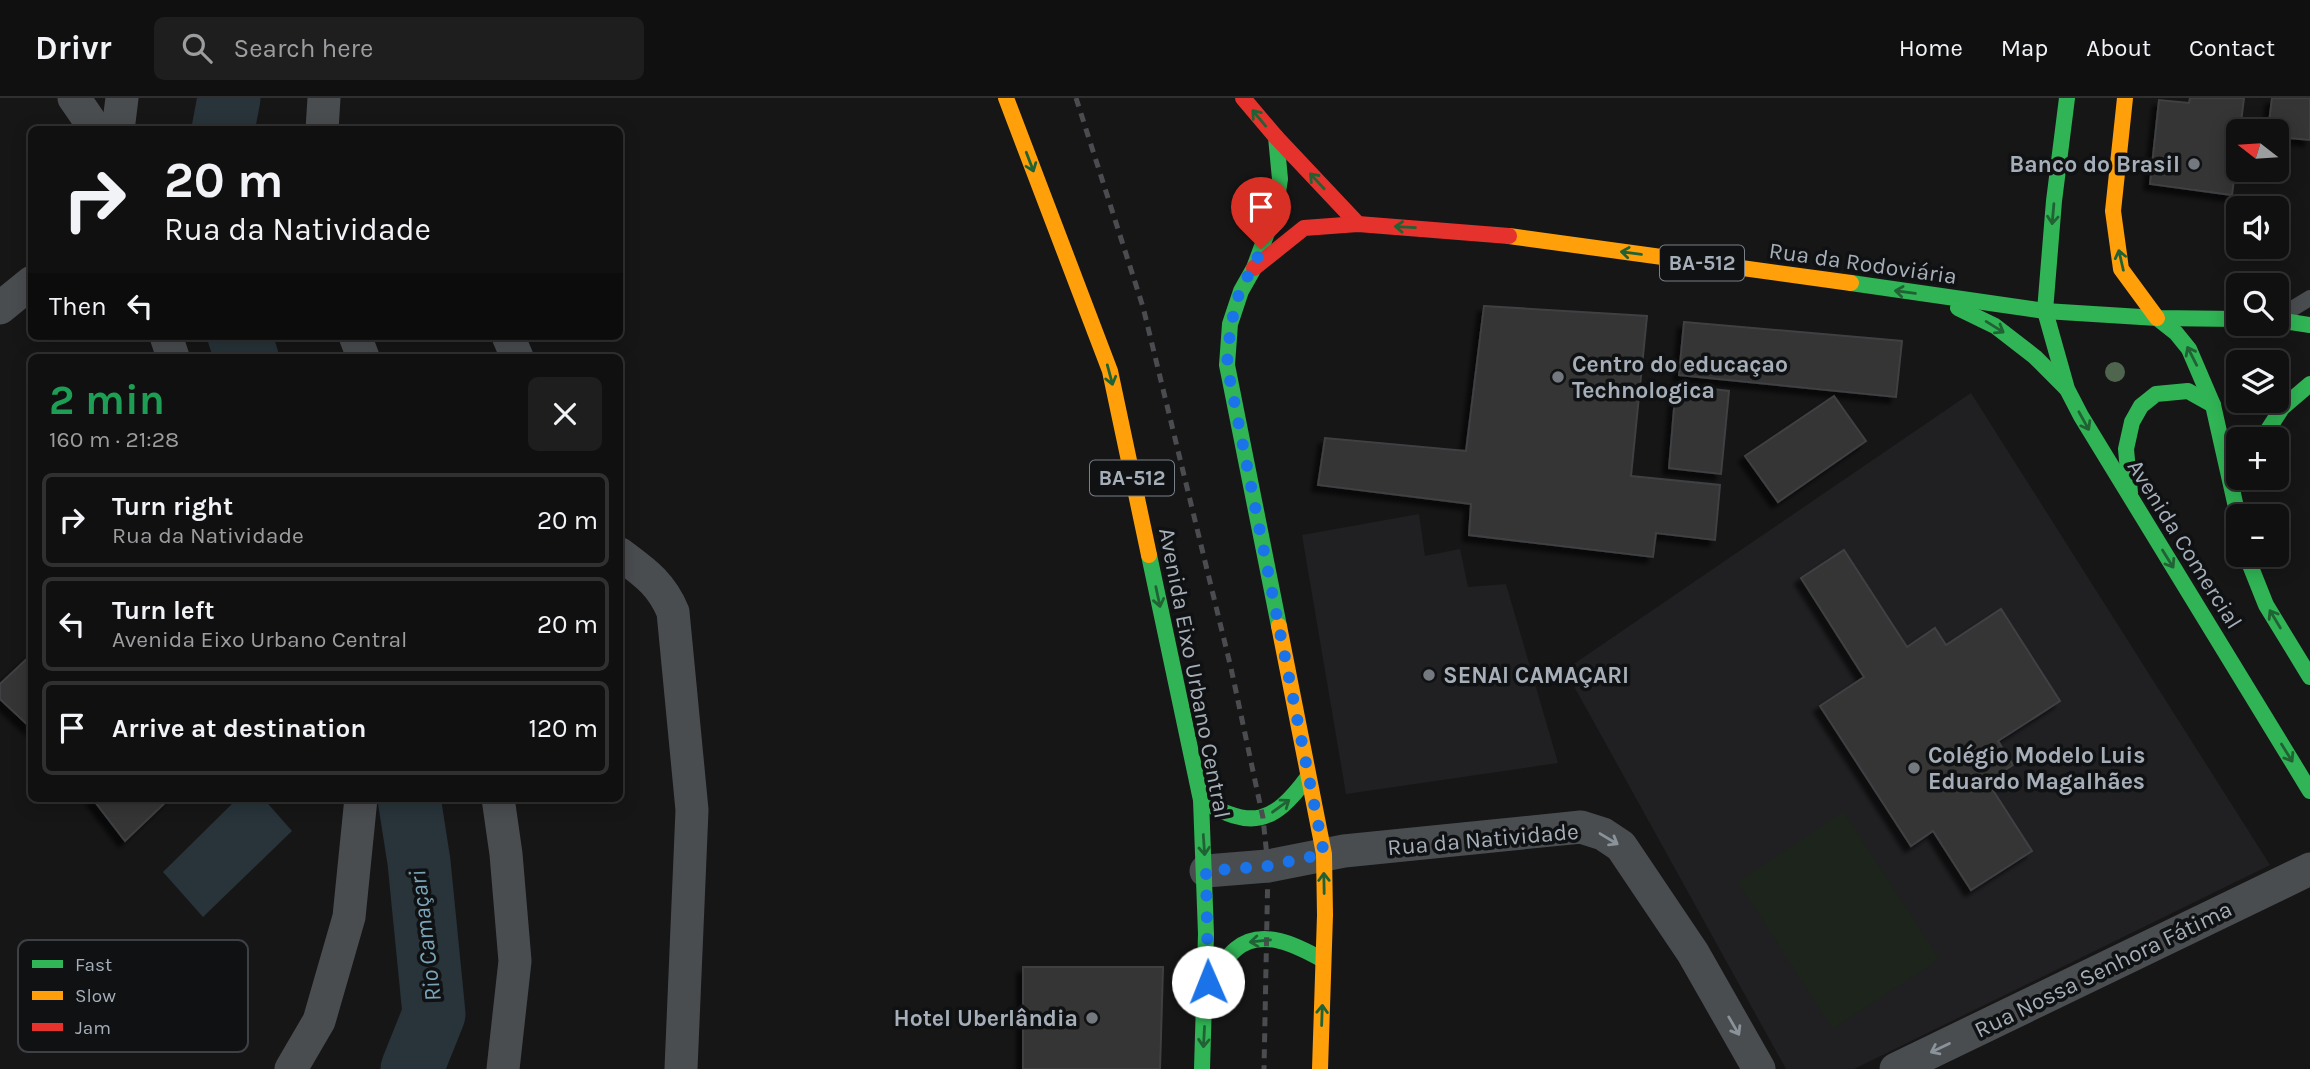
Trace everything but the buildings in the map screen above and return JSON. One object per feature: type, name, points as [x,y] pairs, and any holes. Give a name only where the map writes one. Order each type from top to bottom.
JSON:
[{"type":"main road","name":"Avenida Eixo Urbano Central","points":[[1006,98],[1110,371],[1201,800],[1206,871],[1208,982],[1202,1069]]},
{"type":"main road","points":[[1243,98],[1358,225]]},
{"type":"main road","points":[[2045,311],[2054,201],[2067,98]]},
{"type":"main road","points":[[2125,98],[2113,211],[2121,269],[2157,317],[2176,333],[2189,349],[2213,405],[2236,504]]},
{"type":"main road","points":[[1276,137],[1280,179],[1275,211],[1230,324],[1227,365],[1324,854],[1320,1069]]},
{"type":"main road","name":"Rua da Rodoviária","points":[[1254,268],[1304,228],[1358,225],[1469,231],[1538,239],[2045,311],[2226,319]]},
{"type":"main road","points":[[1934,296],[1995,326],[2035,357],[2067,389]]},
{"type":"main road","name":"Avenida Comercial","points":[[2045,311],[2067,389],[2131,502],[2310,791]]},
{"type":"main road","points":[[2289,321],[2310,325]]},
{"type":"main road","points":[[2268,427],[2292,396],[2310,384]]},
{"type":"main road","points":[[2131,502],[2126,449],[2132,422],[2141,406],[2155,394],[2188,391],[2213,405]]},
{"type":"main road","points":[[2234,495],[2236,490]]},
{"type":"main road","name":"Avenida Comercial","points":[[2251,567],[2266,605],[2310,677]]},
{"type":"main road","points":[[1201,800],[1226,815],[1263,818],[1284,807],[1307,778]]},
{"type":"main road","points":[[1208,982],[1238,947],[1253,940],[1268,939],[1297,946],[1323,960]]},
{"type":"street","points":[[74,98],[93,126]]},
{"type":"street","points":[[118,126],[122,98]]},
{"type":"street","points":[[322,126],[324,98]]},
{"type":"street","points":[[0,308],[28,285]]},
{"type":"street","points":[[623,556],[656,581],[673,612],[692,810],[681,1069]]},
{"type":"street","points":[[291,1069],[319,1021],[349,917],[361,802]]},
{"type":"street","points":[[499,802],[506,854],[514,961],[503,1069]]},
{"type":"street","name":"Rua da Natividade","points":[[1206,871],[1268,866],[1324,854],[1581,827],[1603,834],[1621,846],[1693,953],[1759,1069]]},
{"type":"street","name":"Rua Nossa Senhora Fátima","points":[[1896,1069],[2310,869]]},
{"type":"lane","points":[[2289,311],[2310,298]]},
{"type":"shaded area","name":"Colégio Modelo Luis Eduardo Magalhães","points":[[1971,393],[2270,865],[1854,1069],[1786,1069],[1565,670]]},
{"type":"shaded area","name":"SENAI CAMAÇARI","points":[[1419,514],[1425,556],[1460,549],[1468,587],[1506,584],[1558,763],[1346,794],[1302,535]]},
{"type":"shaded area","points":[[234,802],[267,802],[292,831],[203,917],[163,872]]},
{"type":"shaded area","points":[[1844,812],[1939,959],[1833,1029],[1738,882]]},
{"type":"waterway","name":"Rio Camaçari","points":[[224,126],[229,98]]},
{"type":"waterway","name":"Rio Camaçari","points":[[241,340],[246,354]]},
{"type":"waterway","name":"Rio Camaçari","points":[[410,802],[419,862],[434,1014],[412,1069]]},
{"type":"railway","points":[[1076,98],[1143,307],[1231,668],[1263,818],[1268,866],[1264,1069]]},
{"type":"traffic: fast","points":[[2045,311],[2054,201],[2067,98]]},
{"type":"traffic: fast","points":[[1276,137],[1280,179],[1275,211],[1230,324],[1227,365],[1279,626]]},
{"type":"traffic: fast","points":[[1851,283],[2045,311],[2157,318],[2226,319]]},
{"type":"traffic: fast","points":[[1958,308],[1995,326],[2035,357],[2066,388]]},
{"type":"traffic: fast","points":[[2045,311],[2067,389],[2081,416],[2310,791]]},
{"type":"traffic: fast","points":[[2157,318],[2176,333],[2189,349],[2213,405],[2235,504]]},
{"type":"traffic: fast","points":[[2289,322],[2310,325]]},
{"type":"traffic: fast","points":[[2270,427],[2282,408],[2310,384]]},
{"type":"traffic: fast","points":[[2130,493],[2126,449],[2132,422],[2141,406],[2156,394],[2188,391],[2213,405]]},
{"type":"traffic: fast","points":[[1149,555],[1201,800],[1206,934],[1202,1069]]},
{"type":"traffic: fast","points":[[2251,567],[2266,605],[2310,677]]},
{"type":"traffic: fast","points":[[1201,800],[1234,816],[1260,818],[1283,805],[1307,778]]},
{"type":"traffic: fast","points":[[1207,982],[1236,949],[1257,939],[1280,941],[1323,960]]},
{"type":"traffic: slow","points":[[1006,98],[1110,371],[1149,555]]},
{"type":"traffic: slow","points":[[2125,98],[2113,211],[2121,269],[2157,318]]},
{"type":"traffic: slow","points":[[1509,236],[1851,283]]},
{"type":"traffic: slow","points":[[1279,626],[1324,854],[1325,915],[1320,1069]]},
{"type":"traffic: jam","points":[[1243,98],[1358,224]]},
{"type":"traffic: jam","points":[[1254,268],[1304,228],[1358,224],[1509,236]]},
{"type":"place","name":"Banco do Brasil","points":[[2194,164]]},
{"type":"place","name":"Centro do educaçao Technologica","points":[[1558,377]]},
{"type":"place","name":"SENAI CAMAÇARI","points":[[1429,675]]},
{"type":"place","name":"Colégio Modelo Luis Eduardo Magalhães","points":[[1914,768]]},
{"type":"place","name":"Hotel Uberlândia","points":[[1092,1018]]},
{"type":"route","points":[[1208,982],[1206,871],[1268,866],[1324,854],[1227,365],[1230,324],[1241,291],[1261,249]]}]
